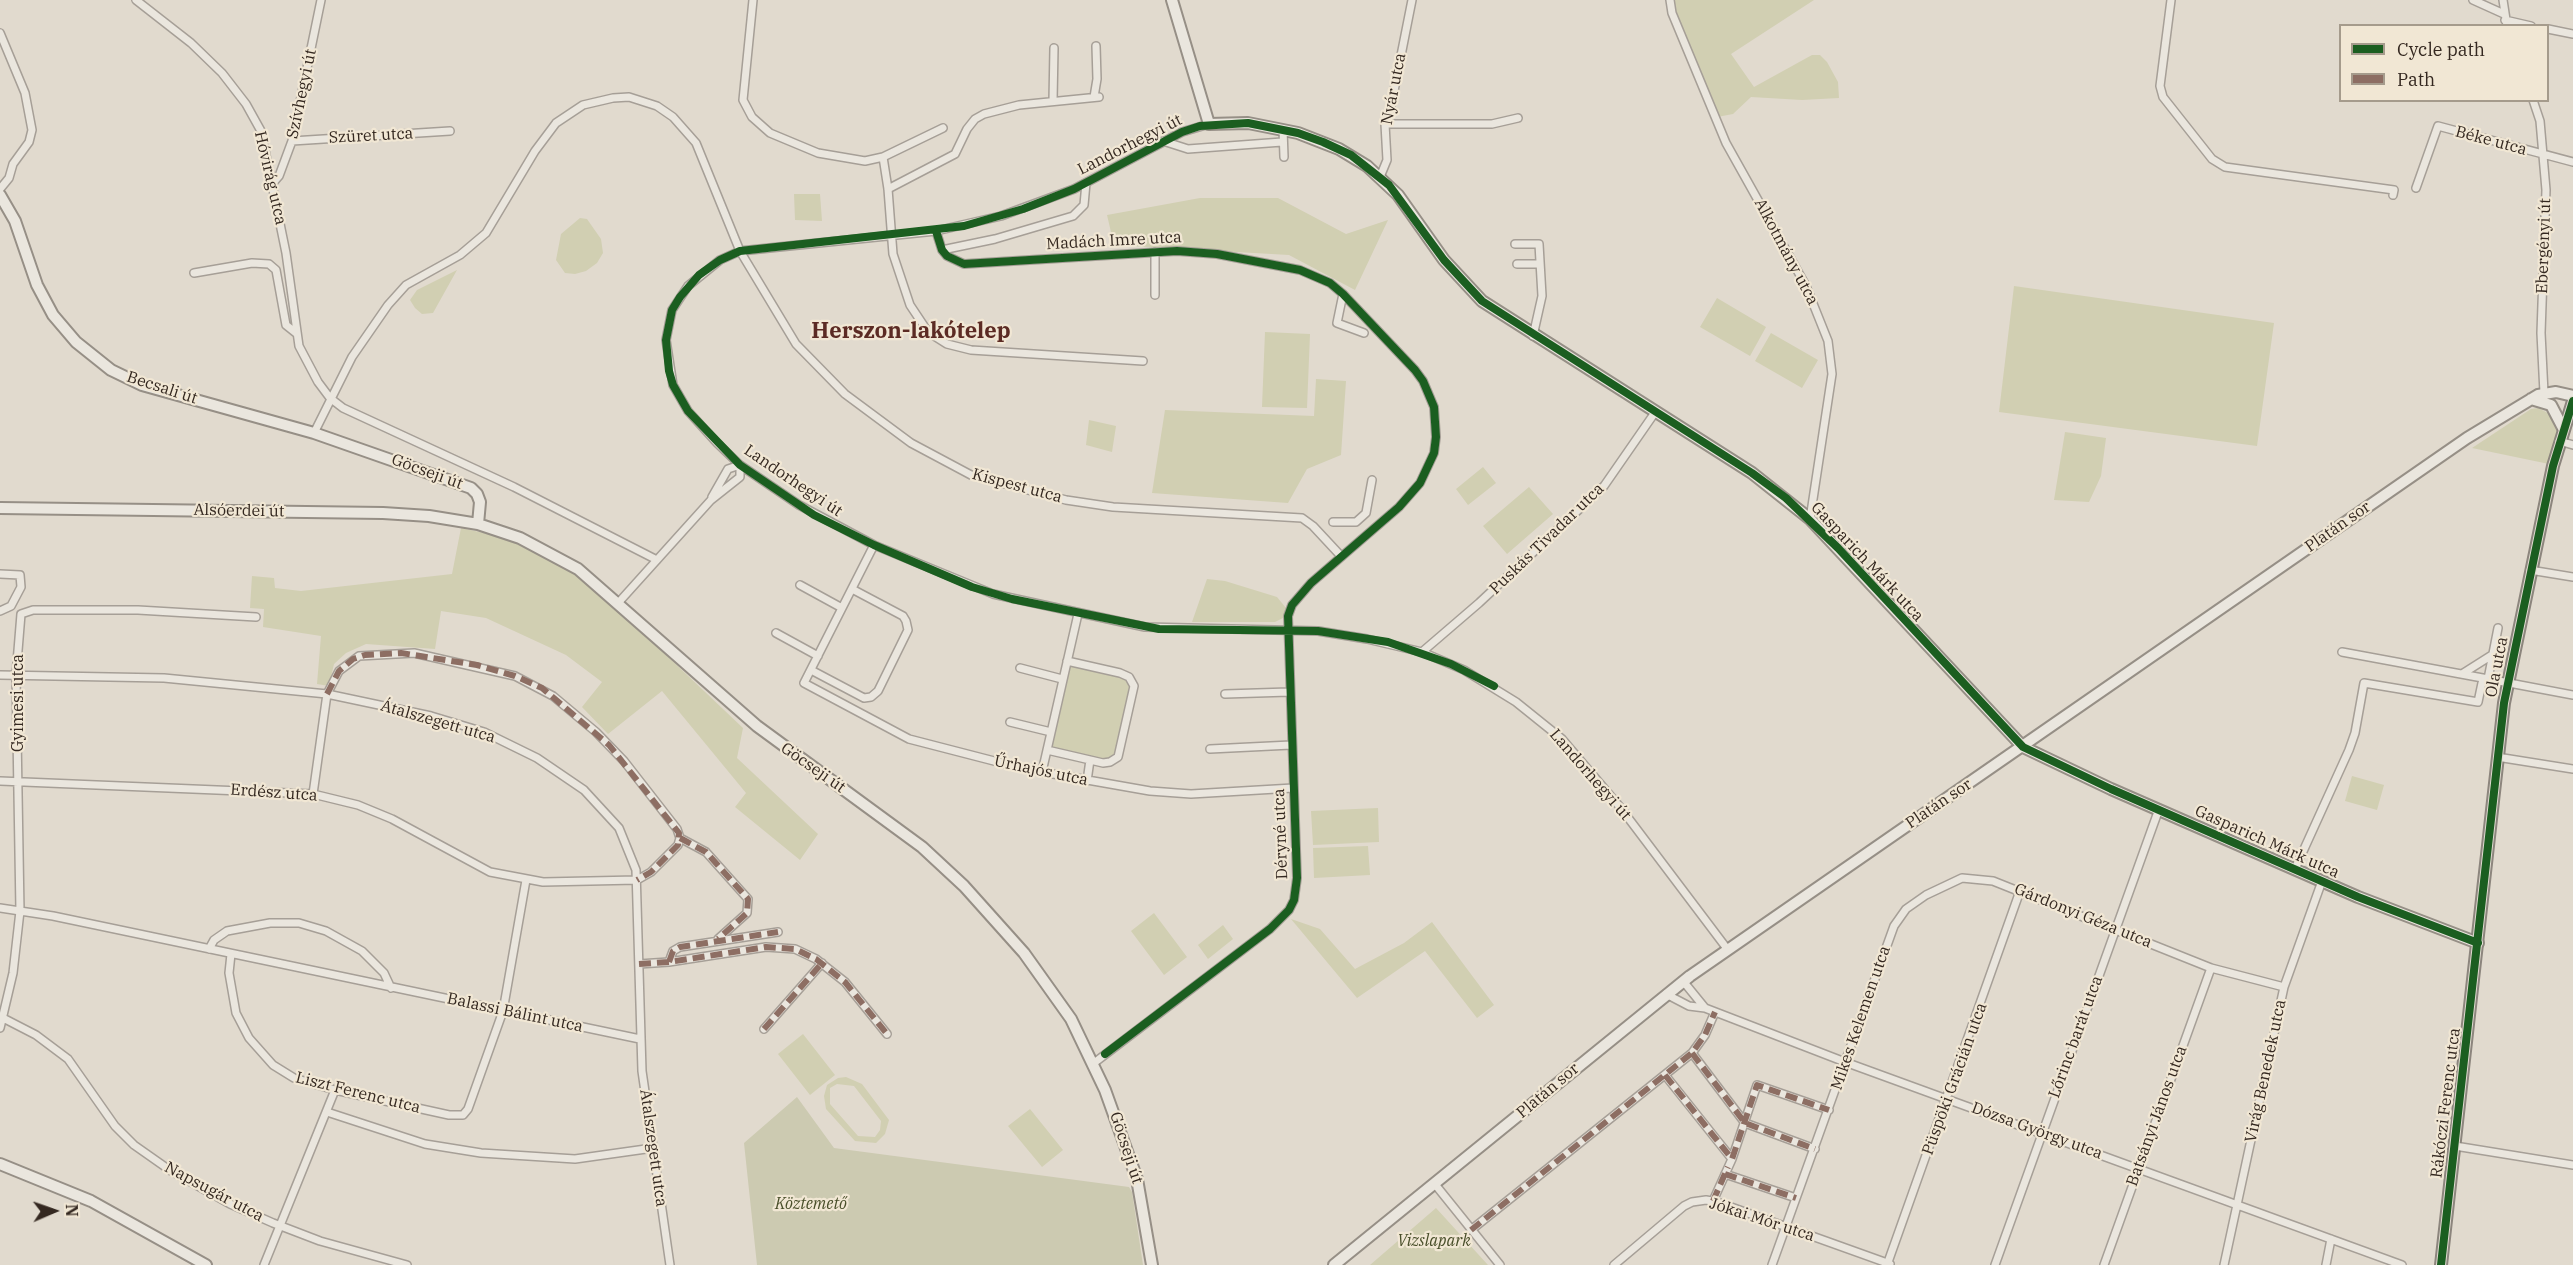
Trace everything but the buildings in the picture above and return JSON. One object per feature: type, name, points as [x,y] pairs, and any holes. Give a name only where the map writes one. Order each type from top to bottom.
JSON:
[{"type":"main road","name":"Ola utca","points":[[2478,943],[2507,683],[2559,441],[2573,401]]},
{"type":"main road","name":"Rákóczi Ferenc utca","points":[[2441,1265],[2478,943]]},
{"type":"street","name":"Hóvirág utca","points":[[136,0],[191,43],[230,83],[261,131],[286,253],[296,333],[304,357],[330,398]]},
{"type":"street","name":"Szívhegyi út","points":[[272,184],[279,176],[292,141],[321,0]]},
{"type":"street","points":[[753,0],[742,87],[743,100],[752,117],[780,139],[818,153],[849,160],[883,157],[943,128]]},
{"type":"street","points":[[1172,0],[1209,124]]},
{"type":"street","name":"Nyár utca","points":[[1380,177],[1387,160],[1385,124],[1390,111],[1412,0]]},
{"type":"street","name":"Alkotmány utca","points":[[1670,0],[1672,13],[1726,143],[1806,286],[1828,341],[1832,374],[1810,519]]},
{"type":"street","points":[[2171,0],[2160,86],[2163,97],[2212,159],[2225,167],[2394,190],[2393,195]]},
{"type":"street","points":[[2473,0],[2505,20],[2522,24]]},
{"type":"street","points":[[2504,0],[2505,20]]},
{"type":"street","points":[[2549,29],[2573,34]]},
{"type":"street","points":[[0,33],[31,110],[32,130],[28,142],[13,164],[9,178],[0,189]]},
{"type":"street","points":[[888,189],[955,154],[975,119],[984,114],[1006,107],[1096,97],[1096,46]]},
{"type":"street","points":[[1053,101],[1054,48]]},
{"type":"street","name":"Kispest utca","points":[[314,433],[361,341],[388,305],[406,285],[460,255],[486,233],[545,136],[568,112],[583,105],[614,98],[629,98],[657,106],[685,128],[696,143],[740,251],[780,321],[813,364],[872,415],[911,442],[952,466],[993,483],[1091,504],[1302,518],[1314,526],[1340,555]]},
{"type":"street","name":"Ebergényi út","points":[[2534,102],[2540,121],[2546,214],[2541,333],[2544,393]]},
{"type":"street","points":[[1385,124],[1492,124],[1518,118]]},
{"type":"street","name":"Gasparich Márk utca","points":[[1209,124],[1248,123],[1283,129],[1339,149],[1380,177],[1398,195],[1466,286],[1500,315],[1752,473],[1810,519],[2023,747],[2322,881],[2454,936],[2478,943]]},
{"type":"street","name":"Landorhegyi út","points":[[1209,124],[1182,132],[1163,141],[1086,183],[1001,216],[936,231],[740,251],[710,266],[680,297],[668,324],[666,354],[672,385],[681,400],[740,465],[814,515],[874,545],[993,594],[1078,614],[1159,628],[1318,631],[1367,639],[1422,652],[1494,686],[1541,720],[1562,740],[1620,807],[1728,950]]},
{"type":"street","name":"Béke utca","points":[[2416,188],[2438,126],[2573,162]]},
{"type":"street","points":[[1283,129],[1284,157]]},
{"type":"street","name":"Szüret utca","points":[[292,141],[450,131]]},
{"type":"street","points":[[1163,141],[1188,149],[1282,142]]},
{"type":"street","points":[[883,157],[888,189],[890,236],[897,271],[910,305],[928,332],[947,344],[970,350],[1143,361]]},
{"type":"street","points":[[936,231],[942,250],[995,239],[1073,216],[1084,205],[1086,183]]},
{"type":"street","name":"Becsali út","points":[[0,195],[15,221],[42,297],[64,330],[94,358],[111,370],[142,385],[314,433]]},
{"type":"street","points":[[1515,244],[1539,244],[1542,296],[1533,336]]},
{"type":"street","name":"Madách Imre utca","points":[[942,250],[955,262],[964,264],[1155,252],[1196,252],[1280,265],[1316,276],[1343,294],[1423,381],[1434,407],[1436,436],[1428,469],[1410,496],[1340,555],[1301,592],[1288,616],[1287,630]]},
{"type":"street","points":[[1155,252],[1155,295]]},
{"type":"street","points":[[194,273],[252,263],[269,264],[276,270],[286,325],[296,333]]},
{"type":"street","points":[[1517,264],[1540,264]]},
{"type":"street","points":[[1343,294],[1337,323],[1364,333]]},
{"type":"street","points":[[2544,393],[2573,396]]},
{"type":"street","name":"Platán sor","points":[[1334,1265],[1683,981],[2467,438],[2544,393]]},
{"type":"street","points":[[330,398],[343,408],[514,487],[657,560]]},
{"type":"street","points":[[2531,399],[2551,405],[2563,428]]},
{"type":"street","name":"Puskás Tivadar utca","points":[[1422,652],[1604,486],[1656,411]]},
{"type":"street","name":"Göcseji út","points":[[314,433],[471,488],[477,494],[480,502],[478,524],[520,538],[551,552],[589,576],[757,726],[811,768],[901,830],[947,870],[1024,953],[1044,979],[1071,1019],[1094,1063],[1137,1179],[1152,1265]]},
{"type":"street","points":[[2559,441],[2573,445]]},
{"type":"street","points":[[619,602],[711,500],[740,477],[740,465],[728,468],[711,500]]},
{"type":"street","points":[[1333,522],[1356,522],[1365,513],[1372,480]]},
{"type":"street","name":"Alsóerdei út","points":[[0,508],[382,513],[445,518],[478,524]]},
{"type":"street","points":[[852,589],[903,616],[908,630],[878,691],[872,697],[864,698],[811,670],[874,545]]},
{"type":"street","points":[[2530,570],[2573,577]]},
{"type":"street","points":[[0,574],[20,575],[21,587],[11,606],[0,611]]},
{"type":"street","points":[[800,585],[842,608]]},
{"type":"street","name":"Gyimesi utca","points":[[0,1028],[13,973],[20,911],[16,675],[19,617],[27,610],[138,610],[256,617]]},
{"type":"street","points":[[1042,772],[1078,614]]},
{"type":"street","points":[[2295,869],[2355,734],[2364,683],[2478,702],[2482,683],[2488,679],[2498,628]]},
{"type":"street","name":"Déryné utca","points":[[1094,1063],[1270,928],[1289,910],[1294,900],[1297,878],[1287,630]]},
{"type":"street","points":[[776,633],[818,656]]},
{"type":"street","points":[[313,794],[327,694],[343,666],[353,659],[365,655],[401,652],[424,655],[522,679],[552,696],[609,745],[677,829],[680,838],[678,845],[651,872],[637,880]]},
{"type":"street","points":[[2342,652],[2573,695]]},
{"type":"street","points":[[2462,674],[2492,655]]},
{"type":"street","points":[[1047,750],[1110,762],[1118,757],[1134,686],[1129,677],[1120,673],[1067,661]]},
{"type":"street","points":[[1020,668],[1062,679]]},
{"type":"street","name":"Űrhajós utca","points":[[811,670],[804,683],[909,740],[1042,772],[1125,788],[1191,794],[1293,788]]},
{"type":"street","name":"Átalszegett utca","points":[[0,675],[154,678],[327,694],[469,727],[497,737],[567,777],[611,816],[630,849],[637,880],[640,1039],[670,1265]]},
{"type":"street","points":[[1225,694],[1289,692]]},
{"type":"street","points":[[1010,722],[1051,732]]},
{"type":"street","points":[[1210,749],[1291,745]]},
{"type":"street","points":[[2497,757],[2573,769]]},
{"type":"street","points":[[1088,781],[1090,760]]},
{"type":"street","name":"Erdész utca","points":[[0,781],[313,794],[376,812],[412,829],[472,864],[526,880],[567,884],[637,880]]},
{"type":"street","name":"Lőrinc barát utca","points":[[1995,1265],[2159,809]]},
{"type":"street","points":[[680,838],[706,852],[748,899],[747,913],[731,930],[718,939]]},
{"type":"street","name":"Gárdonyi Géza utca","points":[[1894,926],[1915,901],[1962,878],[1982,878],[2115,928],[2211,968],[2284,987]]},
{"type":"street","points":[[503,1011],[526,880]]},
{"type":"street","name":"Virág Benedek utca","points":[[2224,1265],[2284,987],[2322,881]]},
{"type":"street","name":"Püspöki Grácián utca","points":[[1889,1264],[2020,891]]},
{"type":"street","name":"Balassi Bálint utca","points":[[0,908],[640,1039]]},
{"type":"street","points":[[209,949],[219,935],[227,931],[270,922],[299,923],[326,931],[362,951],[384,973],[391,988]]},
{"type":"street","name":"Mikes Kelemen utca","points":[[1772,1265],[1894,926]]},
{"type":"street","points":[[669,962],[676,948],[718,939],[778,932]]},
{"type":"street","points":[[639,964],[779,947],[801,951],[822,963],[845,982],[887,1034]]},
{"type":"street","name":"Liszt Ferenc utca","points":[[231,954],[229,973],[235,1007],[242,1025],[256,1048],[283,1072],[335,1090],[449,1115],[463,1115],[468,1109],[503,1011]]},
{"type":"street","points":[[764,1029],[822,963]]},
{"type":"street","name":"Batsányi János utca","points":[[2103,1265],[2211,968]]},
{"type":"street","name":"Dózsa György utca","points":[[1683,981],[1705,1008],[1715,1012],[1845,1062],[2402,1265]]},
{"type":"street","points":[[1666,994],[1689,1006],[1705,1008]]},
{"type":"street","points":[[1471,1230],[1692,1053],[1705,1035],[1715,1012]]},
{"type":"street","name":"Napsugár utca","points":[[3,1018],[36,1035],[68,1059],[109,1118],[134,1145],[206,1192],[320,1241],[407,1265]]},
{"type":"street","points":[[1692,1053],[1744,1123],[1815,1149]]},
{"type":"street","points":[[1665,1075],[1732,1159]]},
{"type":"street","name":"Mikes Kelemen utca","points":[[1713,1201],[1732,1159],[1757,1085],[1829,1110]]},
{"type":"street","points":[[264,1265],[335,1090]]},
{"type":"street","name":"Liszt Ferenc utca","points":[[327,1112],[425,1143],[481,1153],[575,1159],[653,1149]]},
{"type":"street","points":[[2455,1146],[2573,1165]]},
{"type":"street","points":[[0,1164],[92,1201],[206,1265]]},
{"type":"street","points":[[1725,1174],[1796,1198]]},
{"type":"street","points":[[1434,1183],[1500,1265]]},
{"type":"street","name":"Jókai Mór utca","points":[[1614,1265],[1684,1206],[1692,1202],[1713,1201],[1889,1264]]},
{"type":"street","points":[[2326,1265],[2331,1239]]},
{"type":"green space","points":[[1673,0],[1814,0],[1731,54],[1754,87],[1812,55],[1820,55],[1827,62],[1838,82],[1839,98],[1802,100],[1751,97],[1733,114],[1717,117],[1673,7]]},
{"type":"green space","points":[[794,194],[820,194],[822,221],[795,220]]},
{"type":"green space","points":[[1200,198],[1278,198],[1346,234],[1388,220],[1355,290],[1289,255],[1114,245],[1107,215]]},
{"type":"green space","points":[[580,218],[587,219],[601,239],[603,253],[597,263],[586,271],[575,274],[565,273],[556,260],[561,234]]},
{"type":"green space","points":[[457,270],[433,313],[422,314],[415,308],[410,300],[417,290]]},
{"type":"green space","points":[[2014,286],[2274,323],[2257,446],[1999,412]]},
{"type":"green space","points":[[1717,298],[1766,327],[1750,356],[1700,327]]},
{"type":"green space","points":[[1265,332],[1310,334],[1307,408],[1262,407]]},
{"type":"green space","points":[[1771,333],[1818,360],[1802,388],[1755,361]]},
{"type":"green space","points":[[1316,379],[1346,381],[1341,455],[1307,469],[1288,503],[1152,493],[1165,410],[1314,416]]},
{"type":"green space","points":[[2538,408],[2552,415],[2557,422],[2557,433],[2549,464],[2472,448],[2531,409]]},
{"type":"green space","points":[[1089,420],[1116,426],[1112,452],[1086,445]]},
{"type":"green space","points":[[2065,432],[2106,438],[2101,476],[2089,502],[2054,500]]},
{"type":"green space","points":[[1483,467],[1496,483],[1468,505],[1456,489]]},
{"type":"green space","points":[[1529,487],[1553,514],[1507,554],[1483,526]]},
{"type":"green space","points":[[461,528],[507,538],[586,579],[743,728],[737,758],[818,834],[800,860],[735,807],[746,793],[662,691],[608,734],[582,707],[602,682],[566,655],[486,618],[441,611],[435,649],[366,644],[346,653],[334,664],[329,686],[317,684],[321,636],[263,627],[264,609],[250,608],[252,576],[274,578],[275,588],[301,591],[452,574]]},
{"type":"green space","points":[[1207,579],[1225,581],[1277,597],[1286,608],[1283,618],[1275,622],[1192,622]]},
{"type":"green space","points":[[1067,661],[1129,677],[1134,686],[1118,757],[1110,762],[1047,750]]},
{"type":"green space","points":[[2352,776],[2384,785],[2377,810],[2345,801]]},
{"type":"green space","points":[[1378,808],[1379,842],[1313,845],[1311,811]]},
{"type":"green space","points":[[1368,846],[1370,875],[1314,878],[1313,848]]},
{"type":"green space","points":[[1154,913],[1187,957],[1164,975],[1131,931]]},
{"type":"green space","points":[[1291,919],[1320,929],[1355,969],[1404,943],[1432,922],[1494,1005],[1477,1018],[1425,951],[1357,998]]},
{"type":"green space","points":[[1223,925],[1233,939],[1208,959],[1198,945]]},
{"type":"green space","points":[[803,1034],[835,1075],[810,1095],[778,1054]]},
{"type":"green space","points":[[846,1077],[862,1084],[889,1120],[885,1134],[876,1143],[855,1141],[826,1109],[824,1096],[827,1085],[838,1078]],"holes":[[[837,1084],[854,1086],[881,1121],[880,1130],[875,1137],[858,1136],[830,1104],[830,1088]]]},
{"type":"green space","name":"Köztemető","points":[[797,1097],[834,1148],[1129,1187],[1132,1192],[1143,1265],[757,1265],[744,1143]]},
{"type":"green space","points":[[1030,1109],[1063,1150],[1042,1167],[1008,1126]]},
{"type":"green space","name":"Vizslapark","points":[[1436,1208],[1488,1265],[1370,1265]]},
{"type":"marked path","points":[[327,694],[339,671],[353,659],[365,655],[401,653],[477,665],[515,676],[542,688],[609,745],[679,833],[678,845],[651,872],[637,880]]},
{"type":"marked path","points":[[680,838],[706,852],[748,899],[747,913],[718,939]]},
{"type":"marked path","points":[[669,962],[673,951],[680,947],[778,932]]},
{"type":"marked path","points":[[639,964],[669,962],[766,947],[795,949],[816,959],[845,982],[887,1034]]},
{"type":"marked path","points":[[764,1029],[822,963]]},
{"type":"marked path","points":[[1471,1230],[1692,1053],[1705,1035],[1715,1012]]},
{"type":"marked path","points":[[1692,1053],[1745,1123],[1815,1149]]},
{"type":"marked path","points":[[1665,1075],[1732,1159],[1757,1085],[1829,1110]]},
{"type":"marked path","points":[[1713,1201],[1728,1167]]},
{"type":"marked path","points":[[1725,1174],[1796,1198]]},
{"type":"cycle path","points":[[1494,686],[1451,664],[1388,642],[1318,631],[1159,629],[1012,599],[972,587],[874,545],[814,515],[740,465],[688,411],[673,385],[669,371],[666,340],[672,310],[699,275],[720,260],[740,251],[964,226],[1023,209],[1074,189],[1182,132],[1200,126],[1248,123],[1298,133],[1351,155],[1389,185],[1444,260],[1482,301],[1752,473],[1786,498],[1838,548],[2023,747],[2111,789],[2358,897],[2478,943]]},
{"type":"cycle path","points":[[936,231],[942,250],[947,256],[964,264],[1177,251],[1217,254],[1300,270],[1330,283],[1343,294],[1415,370],[1423,381],[1434,407],[1436,437],[1434,453],[1420,483],[1399,507],[1311,583],[1292,605],[1288,616],[1297,878],[1294,900],[1289,910],[1270,929],[1105,1054]]},
{"type":"cycle path","points":[[2441,1265],[2504,703],[2553,466],[2573,401]]},
{"type":"district","name":"Herszon-lakótelep","points":[[911,332]]}]
